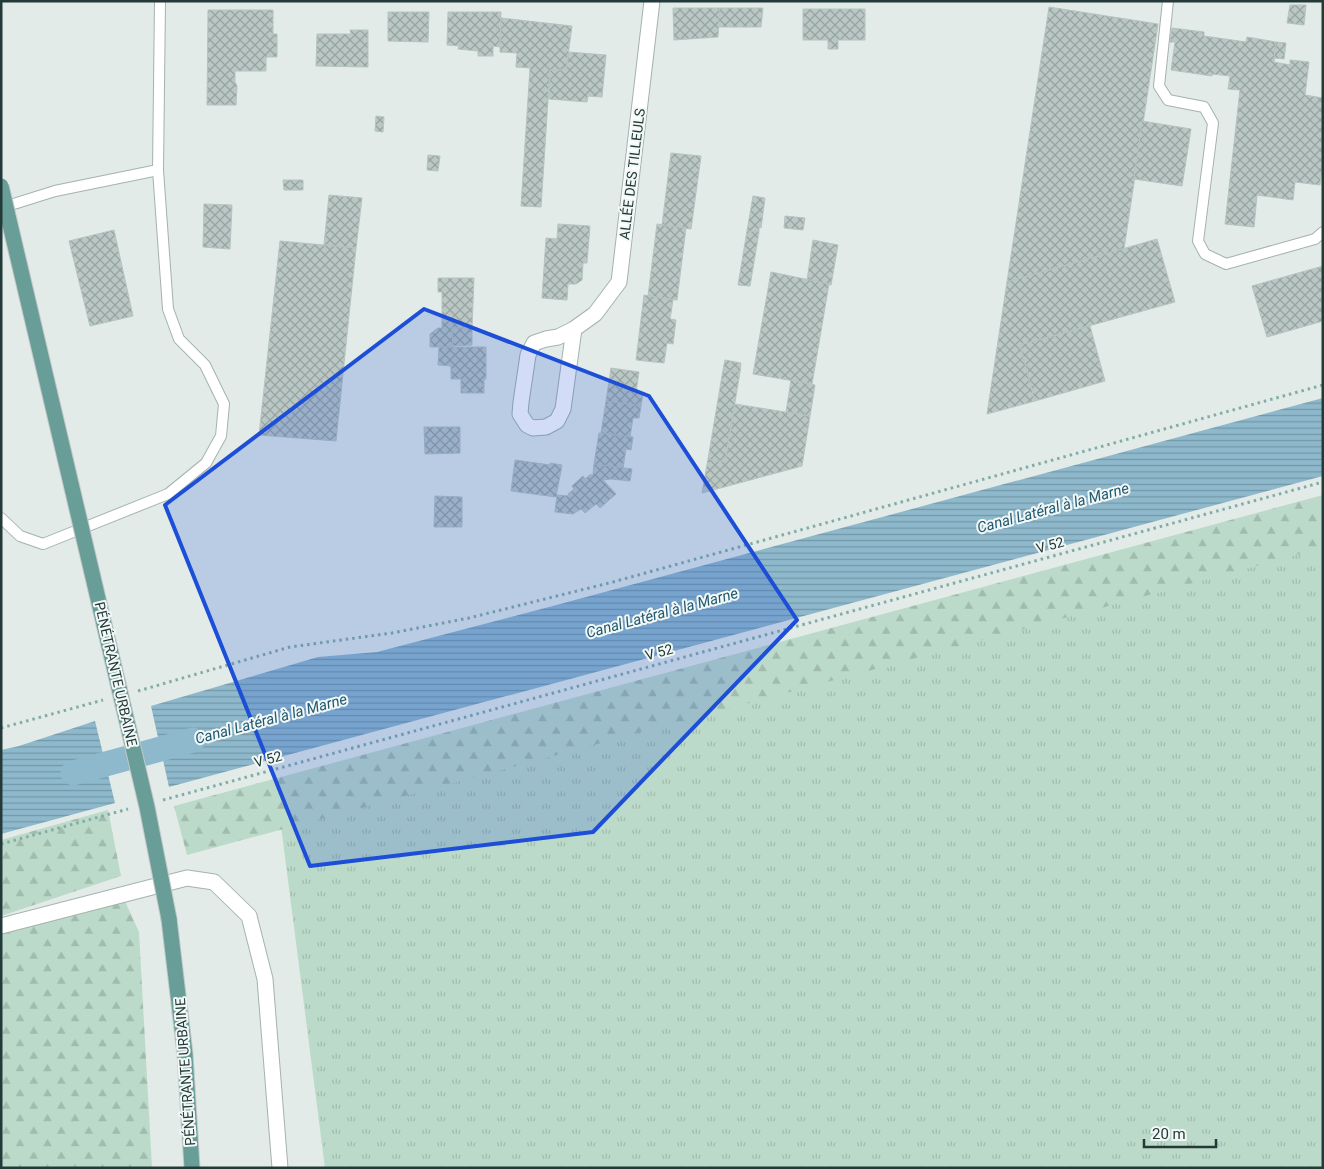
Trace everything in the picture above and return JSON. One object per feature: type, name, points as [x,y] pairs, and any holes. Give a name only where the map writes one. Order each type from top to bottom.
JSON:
[{"type":"main road","name":"PÉNÉTRANTE URBAINE","points":[[1,186],[147,808],[169,919],[185,1054],[192,1168]]},
{"type":"street","name":"ALLÉE DES TILLEULS","points":[[574,328],[564,409],[557,421],[546,427],[533,428],[527,425],[520,414],[528,355],[534,343],[558,338],[595,314],[619,282],[652,1]]},
{"type":"street","points":[[1,926],[188,878],[214,882],[249,916],[265,979],[280,1168]]},
{"type":"lane","points":[[1,518],[20,536],[43,544],[168,494],[206,463],[221,436],[224,404],[206,365],[180,339],[168,309],[158,170],[160,1]]},
{"type":"lane","points":[[1168,1],[1159,86],[1168,100],[1204,107],[1213,123],[1198,241],[1205,254],[1226,264],[1315,239],[1323,232]]},
{"type":"lane","points":[[1,208],[55,191],[158,170]]},
{"type":"path","points":[[136,691],[290,647],[392,634],[469,618],[613,582],[1323,385]]},
{"type":"path","name":"V 52","points":[[155,802],[1323,482]]},
{"type":"path","points":[[1,728],[108,699]]},
{"type":"path","points":[[1,844],[136,807]]},
{"type":"highlighted area","points":[[424,309],[649,396],[797,620],[593,832],[310,866],[165,505]]},
{"type":"green space","points":[[1323,495],[1323,548],[187,855],[174,806]]},
{"type":"green space","points":[[1323,547],[1323,1168],[325,1168],[281,826]]},
{"type":"green space","points":[[108,810],[121,876],[1,916],[1,840]]},
{"type":"green space","points":[[123,897],[139,932],[152,1168],[1,1168],[1,932]]},
{"type":"water","points":[[1323,398],[1323,476],[169,787],[151,706],[318,657],[377,652],[549,607]]},
{"type":"water","points":[[95,721],[115,803],[1,834],[1,750]]},
{"type":"building","points":[[1290,5],[1306,5],[1304,25],[1287,23]]},
{"type":"building","points":[[1049,7],[1158,24],[1124,249],[1007,282]]},
{"type":"building","points":[[673,8],[720,8],[718,37],[674,40]]},
{"type":"building","points":[[720,8],[763,8],[761,27],[718,27]]},
{"type":"building","points":[[803,9],[865,9],[865,40],[838,40],[838,49],[828,49],[828,40],[803,40]]},
{"type":"building","points":[[208,10],[273,10],[273,34],[277,34],[277,57],[266,57],[266,71],[235,71],[237,86],[236,105],[207,105]]},
{"type":"building","points":[[388,12],[429,12],[428,42],[388,41]]},
{"type":"building","points":[[448,12],[501,12],[500,47],[493,46],[493,56],[478,56],[478,51],[458,49],[459,46],[447,45]]},
{"type":"building","points":[[501,18],[572,26],[566,70],[550,70],[541,207],[521,206],[530,68],[516,67],[517,53],[500,52]]},
{"type":"building","points":[[1172,28],[1204,32],[1204,36],[1246,42],[1247,37],[1276,42],[1274,62],[1290,65],[1290,60],[1309,62],[1305,95],[1323,98],[1323,159],[1320,185],[1295,182],[1293,200],[1257,195],[1254,227],[1225,224],[1240,90],[1228,89],[1230,76],[1212,74],[1212,76],[1171,70],[1175,42],[1170,42]]},
{"type":"building","points":[[350,30],[368,30],[368,67],[316,66],[317,34],[351,34]]},
{"type":"building","points":[[1276,42],[1286,43],[1284,59],[1274,58]]},
{"type":"building","points":[[569,52],[606,55],[602,97],[588,96],[587,102],[549,99],[550,70],[566,70]]},
{"type":"building","points":[[376,116],[384,117],[383,132],[375,131]]},
{"type":"building","points":[[1142,121],[1191,129],[1182,186],[1134,179]]},
{"type":"building","points":[[671,153],[701,156],[691,229],[662,225]]},
{"type":"building","points":[[428,155],[440,156],[438,171],[427,170]]},
{"type":"building","points":[[283,180],[303,180],[303,190],[284,190]]},
{"type":"building","points":[[329,195],[362,198],[356,248],[324,245]]},
{"type":"building","points":[[753,196],[765,198],[759,232],[747,231]]},
{"type":"building","points":[[204,204],[232,205],[230,249],[203,247]]},
{"type":"building","points":[[785,216],[805,218],[803,230],[784,228]]},
{"type":"building","points":[[558,224],[590,226],[587,263],[583,263],[582,280],[576,284],[568,284],[567,300],[542,298],[546,238],[557,239]]},
{"type":"building","points":[[657,224],[686,228],[677,300],[648,296]]},
{"type":"building","points":[[114,230],[133,316],[90,326],[69,241]]},
{"type":"building","points":[[747,231],[759,232],[750,286],[738,285]]},
{"type":"building","points":[[1157,239],[1175,302],[1020,345],[1035,401],[987,414],[1007,282]]},
{"type":"building","points":[[813,240],[838,245],[831,285],[807,280]]},
{"type":"building","points":[[280,241],[356,248],[336,441],[259,435]]},
{"type":"building","points":[[1323,266],[1323,321],[1267,337],[1252,286]]},
{"type":"building","points":[[771,272],[829,284],[812,384],[753,374]]},
{"type":"building","points":[[438,278],[474,278],[472,328],[452,328],[453,347],[430,347],[430,334],[438,328],[442,328],[442,292],[438,292]]},
{"type":"building","points":[[644,295],[673,300],[670,319],[676,320],[673,344],[667,343],[664,363],[636,360]]},
{"type":"building","points":[[1090,326],[1105,381],[1035,401],[1020,345]]},
{"type":"building","points":[[452,328],[472,328],[472,345],[453,346]]},
{"type":"building","points":[[439,347],[486,347],[484,393],[461,393],[461,379],[451,379],[451,366],[438,365]]},
{"type":"building","points":[[725,360],[741,363],[740,372],[723,370]]},
{"type":"building","points":[[611,368],[639,372],[636,392],[643,393],[641,406],[606,401]]},
{"type":"building","points":[[723,370],[740,372],[725,462],[708,459]]},
{"type":"building","points":[[791,380],[815,385],[810,416],[786,412]]},
{"type":"building","points":[[606,401],[641,406],[639,418],[633,418],[630,437],[601,433]]},
{"type":"building","points":[[735,404],[810,416],[802,466],[702,493],[708,459],[725,462]]},
{"type":"building","points":[[424,427],[460,427],[460,453],[425,454]]},
{"type":"building","points":[[599,433],[633,437],[631,450],[626,449],[623,468],[594,464]]},
{"type":"building","points":[[515,460],[562,465],[556,497],[511,491]]},
{"type":"building","points":[[594,464],[632,469],[630,481],[603,480],[616,494],[600,508],[596,504],[585,513],[581,509],[573,514],[555,512],[557,495],[568,496],[574,489],[572,486],[583,476],[585,479],[591,474],[591,476],[593,475]]},
{"type":"building","points":[[435,496],[462,497],[462,527],[434,527]]},
{"type":"waterway","name":"Canal Latéral à la Marne","points":[[73,773],[193,740]]}]
